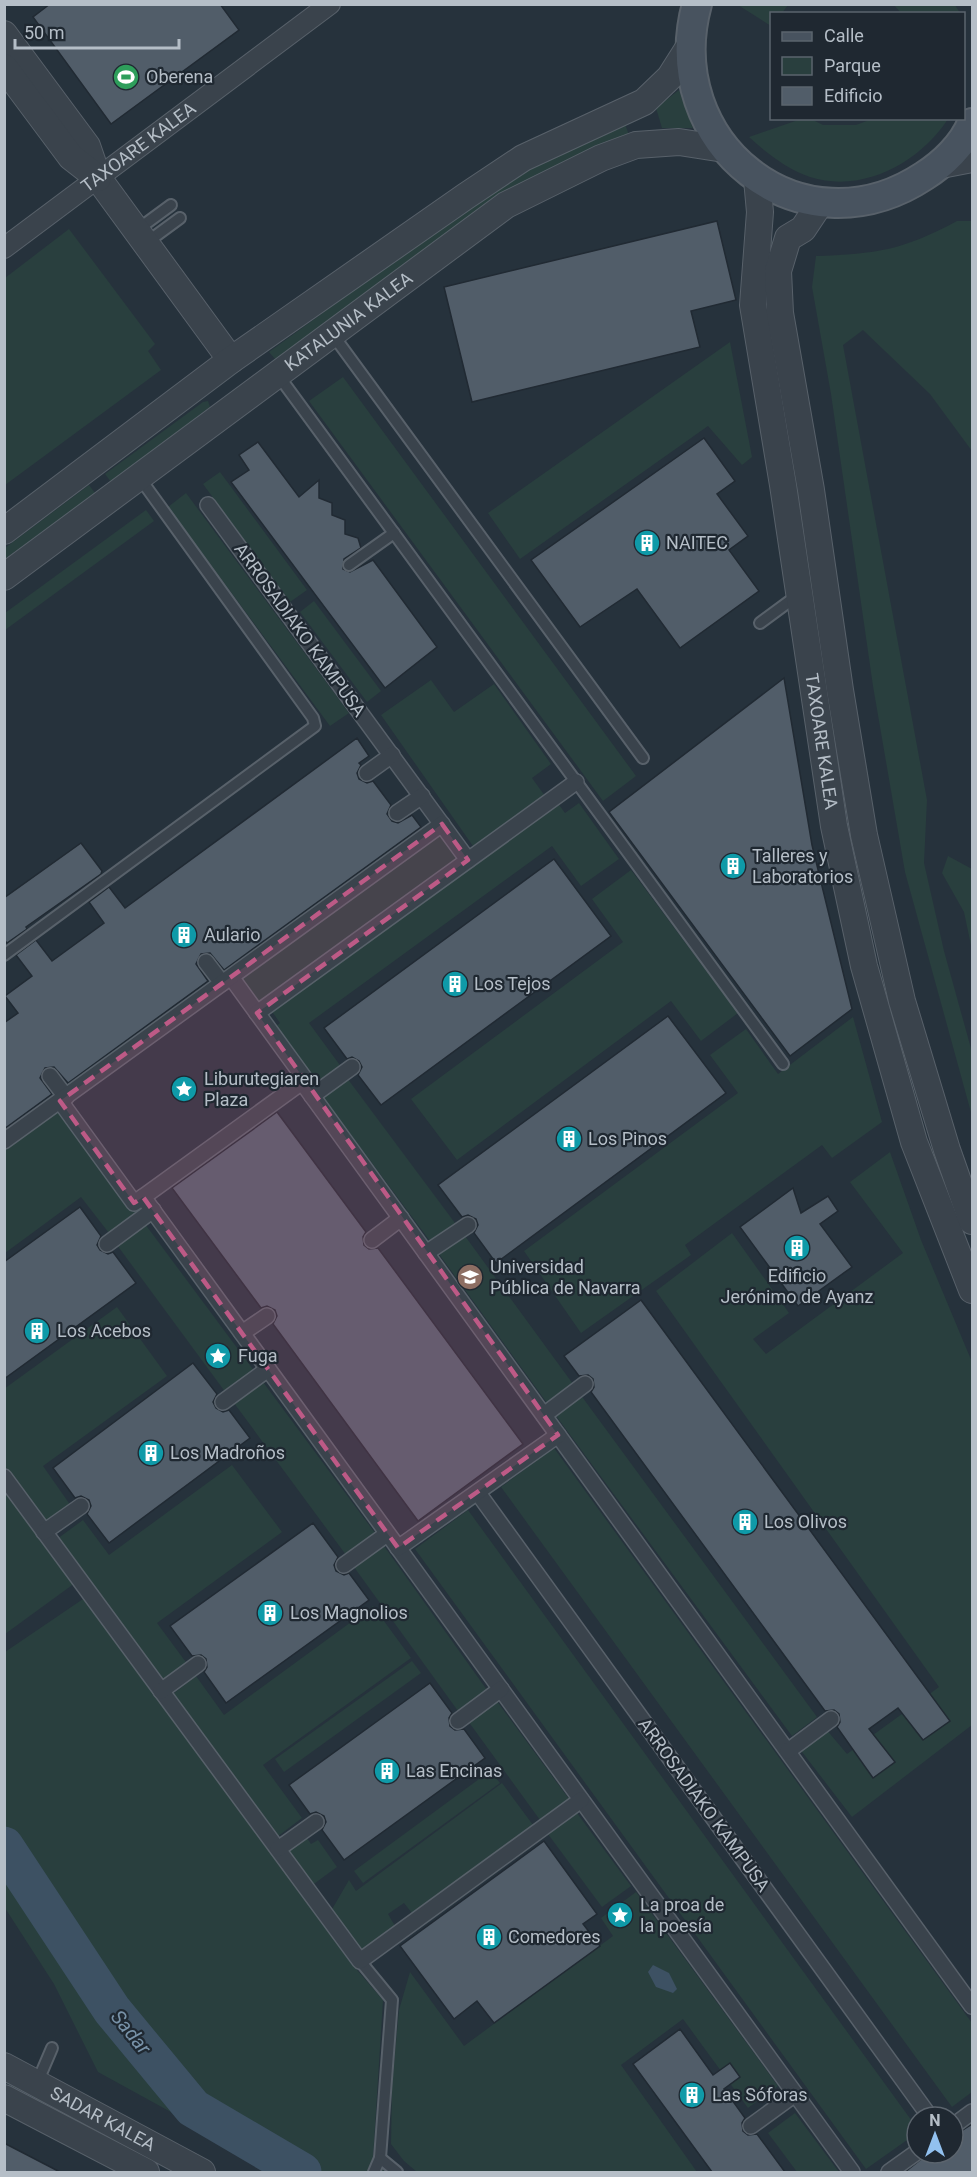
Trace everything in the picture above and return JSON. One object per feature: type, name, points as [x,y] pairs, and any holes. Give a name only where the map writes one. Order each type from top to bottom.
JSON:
[{"type":"main road","points":[[698,4],[689,47],[695,92],[704,118],[724,149],[757,179],[788,194],[821,202],[864,202],[905,189],[941,165],[972,123]]},
{"type":"street","name":"TAXOARE KALEA","points":[[4,248],[330,4]]},
{"type":"street","points":[[4,34],[87,146],[98,178]]},
{"type":"street","name":"KATALUNIA KALEA","points":[[4,531],[231,360],[523,158],[644,102],[670,77],[689,47]]},
{"type":"street","points":[[4,67],[71,157],[98,178],[231,360]]},
{"type":"street","name":"KATALUNIA KALEA","points":[[4,577],[506,205],[601,158],[636,145],[679,142],[724,149]]},
{"type":"street","points":[[941,165],[972,159]]},
{"type":"street","name":"TAXOARE KALEA","points":[[757,179],[760,212],[753,305],[783,485],[834,826],[864,966],[914,1142],[972,1290]]},
{"type":"street","name":"TAXOARE KALEA","points":[[821,202],[803,229],[788,238],[778,271],[780,313],[811,490],[864,835],[902,1001],[947,1150],[972,1221]]},
{"type":"street","name":"ARROSADIAKO KAMPUSA","points":[[208,505],[468,860]]},
{"type":"street","points":[[367,772],[392,755]]},
{"type":"street","points":[[257,1013],[576,782]]},
{"type":"street","points":[[397,813],[422,796]]},
{"type":"street","points":[[4,1141],[146,1036],[442,824]]},
{"type":"street","points":[[51,1076],[63,1099],[134,1203],[302,1082],[305,1079],[257,1013],[227,980],[206,962]]},
{"type":"street","points":[[312,1096],[352,1067]]},
{"type":"street","points":[[302,1082],[972,2006]]},
{"type":"street","points":[[143,1197],[852,2172]]},
{"type":"street","points":[[107,1244],[153,1210]]},
{"type":"street","points":[[372,1240],[401,1218]]},
{"type":"street","points":[[426,1253],[468,1225]]},
{"type":"street","points":[[242,1333],[267,1316]]},
{"type":"street","points":[[223,1402],[268,1369]]},
{"type":"street","points":[[544,1415],[585,1384]]},
{"type":"street","points":[[399,1548],[558,1435]]},
{"type":"street","points":[[4,1478],[360,1961],[582,1800]]},
{"type":"street","name":"ARROSADIAKO KAMPUSA","points":[[478,1493],[921,2105]]},
{"type":"street","points":[[44,1532],[81,1506]]},
{"type":"street","points":[[344,1565],[387,1534]]},
{"type":"street","points":[[162,1691],[198,1664]]},
{"type":"street","points":[[458,1721],[501,1689]]},
{"type":"street","points":[[788,1751],[831,1719]]},
{"type":"street","points":[[278,1849],[316,1822]]},
{"type":"street","name":"SADAR KALEA","points":[[4,2066],[202,2172]]},
{"type":"street","points":[[751,2126],[795,2094]]},
{"type":"street","name":"SADAR KALEA","points":[[4,2098],[146,2172]]},
{"type":"street","points":[[889,2172],[905,2161]]},
{"type":"lane","points":[[141,237],[171,205]]},
{"type":"lane","points":[[141,237],[180,218]]},
{"type":"lane","points":[[333,335],[643,758]]},
{"type":"lane","points":[[278,375],[783,1064]]},
{"type":"lane","points":[[4,955],[12,944],[315,726],[312,718],[140,477]]},
{"type":"lane","points":[[348,565],[394,533]]},
{"type":"lane","points":[[760,623],[798,594]]},
{"type":"lane","points":[[360,1961],[392,2000],[381,2158],[374,2172]]},
{"type":"lane","points":[[36,2083],[52,2048]]},
{"type":"lane","points":[[381,2158],[397,2172]]},
{"type":"highlighted area","points":[[442,824],[468,860],[257,1013],[558,1435],[398,1548],[143,1197],[134,1203],[60,1101]]},
{"type":"green space","points":[[788,4],[783,12],[770,12],[770,25],[738,5]]},
{"type":"green space","points":[[894,5],[955,5],[959,12],[900,12]]},
{"type":"green space","points":[[679,90],[693,128],[662,128],[656,108]]},
{"type":"green space","points":[[798,120],[813,120],[823,125],[856,125],[869,120],[947,120],[922,149],[906,161],[870,177],[850,181],[830,181],[810,177],[793,170],[770,155],[749,137]]},
{"type":"green space","points":[[625,124],[629,135],[276,360],[269,352],[499,185],[556,153]]},
{"type":"green space","points":[[957,221],[972,221],[972,451],[930,394],[863,330],[843,345],[927,800],[924,863],[944,951],[972,1052],[972,1116],[905,872],[873,686],[831,394],[812,287],[816,256],[856,254],[889,249],[938,231]]},
{"type":"green space","points":[[69,229],[155,344],[148,351],[161,370],[5,485],[5,278]]},
{"type":"green space","points":[[730,342],[752,457],[742,465],[708,426],[520,559],[488,513]]},
{"type":"green space","points":[[343,377],[636,776],[603,801],[309,401]]},
{"type":"green space","points":[[208,401],[210,407],[111,482],[105,474],[203,402]]},
{"type":"green space","points":[[220,472],[307,590],[290,602],[203,484]]},
{"type":"green space","points":[[89,485],[95,493],[5,559],[5,548]]},
{"type":"green space","points":[[186,493],[349,713],[330,726],[168,507]]},
{"type":"green space","points":[[146,510],[154,521],[5,630],[5,613]]},
{"type":"green space","points":[[314,601],[381,691],[367,702],[300,612]]},
{"type":"green space","points":[[431,680],[454,712],[494,684],[551,764],[532,778],[545,796],[473,846],[381,715]]},
{"type":"green space","points":[[557,802],[565,813],[579,803],[619,859],[581,886],[552,846],[309,1023],[342,1068],[316,1087],[274,1028],[280,1023],[271,1010]]},
{"type":"green space","points":[[440,834],[459,860],[261,1005],[242,979]]},
{"type":"green space","points":[[948,856],[972,869],[972,950],[964,912],[942,873]]},
{"type":"green space","points":[[631,870],[738,1013],[701,1041],[671,1001],[457,1160],[411,1099],[623,942],[592,899]]},
{"type":"green space","points":[[853,1017],[882,1122],[832,1158],[822,1145],[685,1245],[691,1255],[581,1333],[524,1251],[738,1093],[710,1055],[746,1029],[778,1074]]},
{"type":"green space","points":[[347,1078],[455,1223],[430,1241],[322,1096]]},
{"type":"green space","points":[[59,1106],[137,1213],[109,1233],[81,1197],[5,1253],[4,1146]]},
{"type":"green space","points":[[890,1152],[921,1240],[972,1362],[972,1725],[852,1817],[799,1748],[825,1728],[847,1754],[939,1687],[656,1291],[732,1233],[789,1313],[753,1339],[766,1354],[903,1253],[850,1182]]},
{"type":"green space","points":[[145,1224],[255,1372],[226,1393],[117,1245]]},
{"type":"green space","points":[[465,1236],[573,1384],[547,1403],[439,1254]]},
{"type":"green space","points":[[117,1307],[167,1376],[43,1466],[71,1506],[47,1524],[5,1466],[4,1389]]},
{"type":"green space","points":[[263,1382],[375,1533],[346,1555],[234,1403]]},
{"type":"green space","points":[[580,1394],[817,1717],[792,1736],[554,1413]]},
{"type":"green space","points":[[554,1448],[972,2023],[972,2092],[955,2105],[951,2105],[501,1487]]},
{"type":"green space","points":[[232,1465],[282,1532],[157,1623],[188,1665],[162,1683],[57,1539],[83,1520],[109,1555]]},
{"type":"green space","points":[[4,1488],[75,1583],[5,1634],[4,1634]]},
{"type":"green space","points":[[468,1510],[905,2111],[905,2141],[866,2169],[415,1549]]},
{"type":"green space","points":[[384,1546],[487,1690],[458,1711],[354,1567]]},
{"type":"green space","points":[[86,1597],[357,1970],[383,2000],[373,2158],[385,2172],[280,2172],[98,2072],[54,1984],[5,1908],[5,1652]]},
{"type":"green space","points":[[373,1606],[411,1658],[263,1765],[302,1818],[277,1837],[173,1694],[196,1676],[224,1715]]},
{"type":"green space","points":[[412,1661],[421,1673],[284,1772],[275,1759]]},
{"type":"green space","points":[[496,1700],[569,1799],[540,1820],[468,1721]]},
{"type":"green space","points":[[490,1771],[500,1783],[363,1883],[354,1871]]},
{"type":"green space","points":[[502,1783],[533,1825],[412,1913],[404,1903],[388,1914],[395,1926],[360,1951],[331,1911],[349,1880],[356,1891]]},
{"type":"green space","points":[[574,1809],[631,1886],[602,1907],[545,1830]]},
{"type":"green space","points":[[307,1838],[311,1844],[318,1840],[337,1867],[311,1886],[288,1852]]},
{"type":"green space","points":[[636,1892],[778,2086],[748,2108],[683,2019],[621,2065],[697,2172],[417,2172],[404,2161],[391,2144],[392,2086],[399,2010],[410,1972],[464,2046],[613,1936],[601,1918]]},
{"type":"green space","points":[[795,2113],[839,2172],[797,2172],[768,2133]]},
{"type":"water","points":[[653,1965],[669,1973],[677,1989],[673,1993],[656,1987],[648,1972]]},
{"type":"building","name":"Oberena","points":[[50,4],[220,4],[239,30],[111,124],[33,17]]},
{"type":"building","points":[[717,221],[736,300],[691,311],[700,347],[472,402],[444,287]]},
{"type":"building","name":"NAITEC","points":[[704,438],[735,481],[717,494],[748,536],[729,550],[759,591],[680,648],[637,589],[580,627],[531,560]]},
{"type":"building","points":[[258,442],[299,497],[319,480],[319,498],[332,503],[332,515],[345,520],[345,534],[358,538],[361,548],[344,559],[343,569],[350,572],[373,560],[437,647],[385,688],[231,482],[249,470],[239,455]]},
{"type":"building","name":"Talleres y Laboratorios","points":[[784,678],[812,845],[852,1009],[790,1056],[609,812]]},
{"type":"building","name":"Aulario","points":[[357,738],[369,756],[359,763],[361,765],[357,773],[359,779],[367,783],[373,781],[391,805],[387,814],[392,821],[398,823],[412,815],[421,827],[224,970],[210,953],[201,954],[196,964],[208,981],[68,1083],[54,1067],[45,1068],[40,1078],[52,1094],[4,1129],[4,1023],[18,1013],[5,996],[32,976],[16,955],[36,940],[52,961],[104,923],[89,902],[109,887],[125,908]]},
{"type":"building","points":[[81,843],[102,871],[101,874],[7,943],[4,940],[4,898]]},
{"type":"building","name":"Los Tejos","points":[[554,859],[611,936],[381,1105],[358,1075],[362,1067],[359,1061],[352,1057],[347,1059],[324,1028]]},
{"type":"building","name":"Los Pinos","points":[[668,1016],[726,1093],[496,1263],[474,1233],[478,1225],[476,1219],[468,1215],[462,1217],[438,1185]]},
{"type":"building","points":[[277,1112],[366,1232],[363,1237],[364,1245],[369,1249],[378,1248],[523,1444],[418,1521],[273,1324],[277,1316],[275,1310],[267,1306],[261,1308],[172,1188]]},
{"type":"building","name":"Edificio Jerónimo de Ayanz","points":[[793,1188],[801,1213],[828,1196],[838,1211],[820,1224],[852,1267],[798,1306],[740,1227]]},
{"type":"building","name":"Los Acebos","points":[[80,1207],[101,1236],[97,1245],[100,1250],[108,1254],[113,1252],[136,1283],[4,1379],[4,1262]]},
{"type":"building","name":"Los Olivos","points":[[641,1300],[950,1721],[923,1740],[898,1708],[869,1729],[895,1762],[873,1778],[837,1727],[840,1722],[839,1714],[834,1710],[825,1711],[591,1392],[594,1387],[593,1379],[588,1375],[579,1376],[564,1356]]},
{"type":"building","name":"Los Madroños","points":[[193,1363],[217,1394],[213,1402],[216,1408],[223,1412],[229,1410],[250,1438],[109,1543],[87,1514],[91,1506],[89,1500],[81,1496],[75,1498],[53,1468]]},
{"type":"building","name":"Los Magnolios","points":[[313,1523],[338,1557],[334,1565],[336,1571],[344,1575],[349,1573],[369,1600],[226,1703],[204,1672],[207,1667],[206,1659],[201,1655],[192,1656],[170,1626]]},
{"type":"building","name":"Las Encinas","points":[[430,1683],[452,1713],[449,1718],[450,1726],[455,1730],[464,1729],[485,1758],[344,1860],[322,1830],[326,1822],[324,1816],[316,1812],[310,1814],[289,1785]]},
{"type":"building","name":"Comedores","points":[[544,1841],[597,1914],[583,1924],[600,1946],[494,2023],[477,2001],[454,2019],[400,1946]]},
{"type":"building","name":"Las Sóforas","points":[[680,2029],[713,2075],[730,2063],[740,2077],[724,2089],[745,2118],[742,2123],[743,2131],[748,2135],[757,2134],[785,2172],[712,2172],[633,2064]]},
{"type":"building","points":[[972,2124],[972,2172],[905,2172],[914,2165],[965,2165],[965,2128]]},
{"type":"building","points":[[4,2143],[60,2172],[4,2172]]},
{"type":"waterway","name":"Sadar","points":[[4,1846],[112,2010],[193,2108],[302,2172]]},
{"type":"place","name":"Oberena","points":[[126,77]]},
{"type":"place","name":"NAITEC","points":[[647,543]]},
{"type":"place","name":"Talleres y Laboratorios","points":[[733,866]]},
{"type":"place","name":"Aulario","points":[[184,935]]},
{"type":"place","name":"Los Tejos","points":[[455,984]]},
{"type":"place","name":"Liburutegiaren Plaza","points":[[184,1089]]},
{"type":"place","name":"Los Pinos","points":[[569,1139]]},
{"type":"place","name":"Edificio Jerónimo de Ayanz","points":[[797,1248]]},
{"type":"place","name":"Universidad Pública de Navarra","points":[[470,1277]]},
{"type":"place","name":"Los Acebos","points":[[37,1331]]},
{"type":"place","name":"Fuga","points":[[218,1356]]},
{"type":"place","name":"Los Madroños","points":[[151,1453]]},
{"type":"place","name":"Los Olivos","points":[[745,1522]]},
{"type":"place","name":"Los Magnolios","points":[[270,1613]]},
{"type":"place","name":"Las Encinas","points":[[387,1771]]},
{"type":"place","name":"La proa de la poesía","points":[[620,1915]]},
{"type":"place","name":"Comedores","points":[[489,1937]]},
{"type":"place","name":"Las Sóforas","points":[[692,2095]]}]
